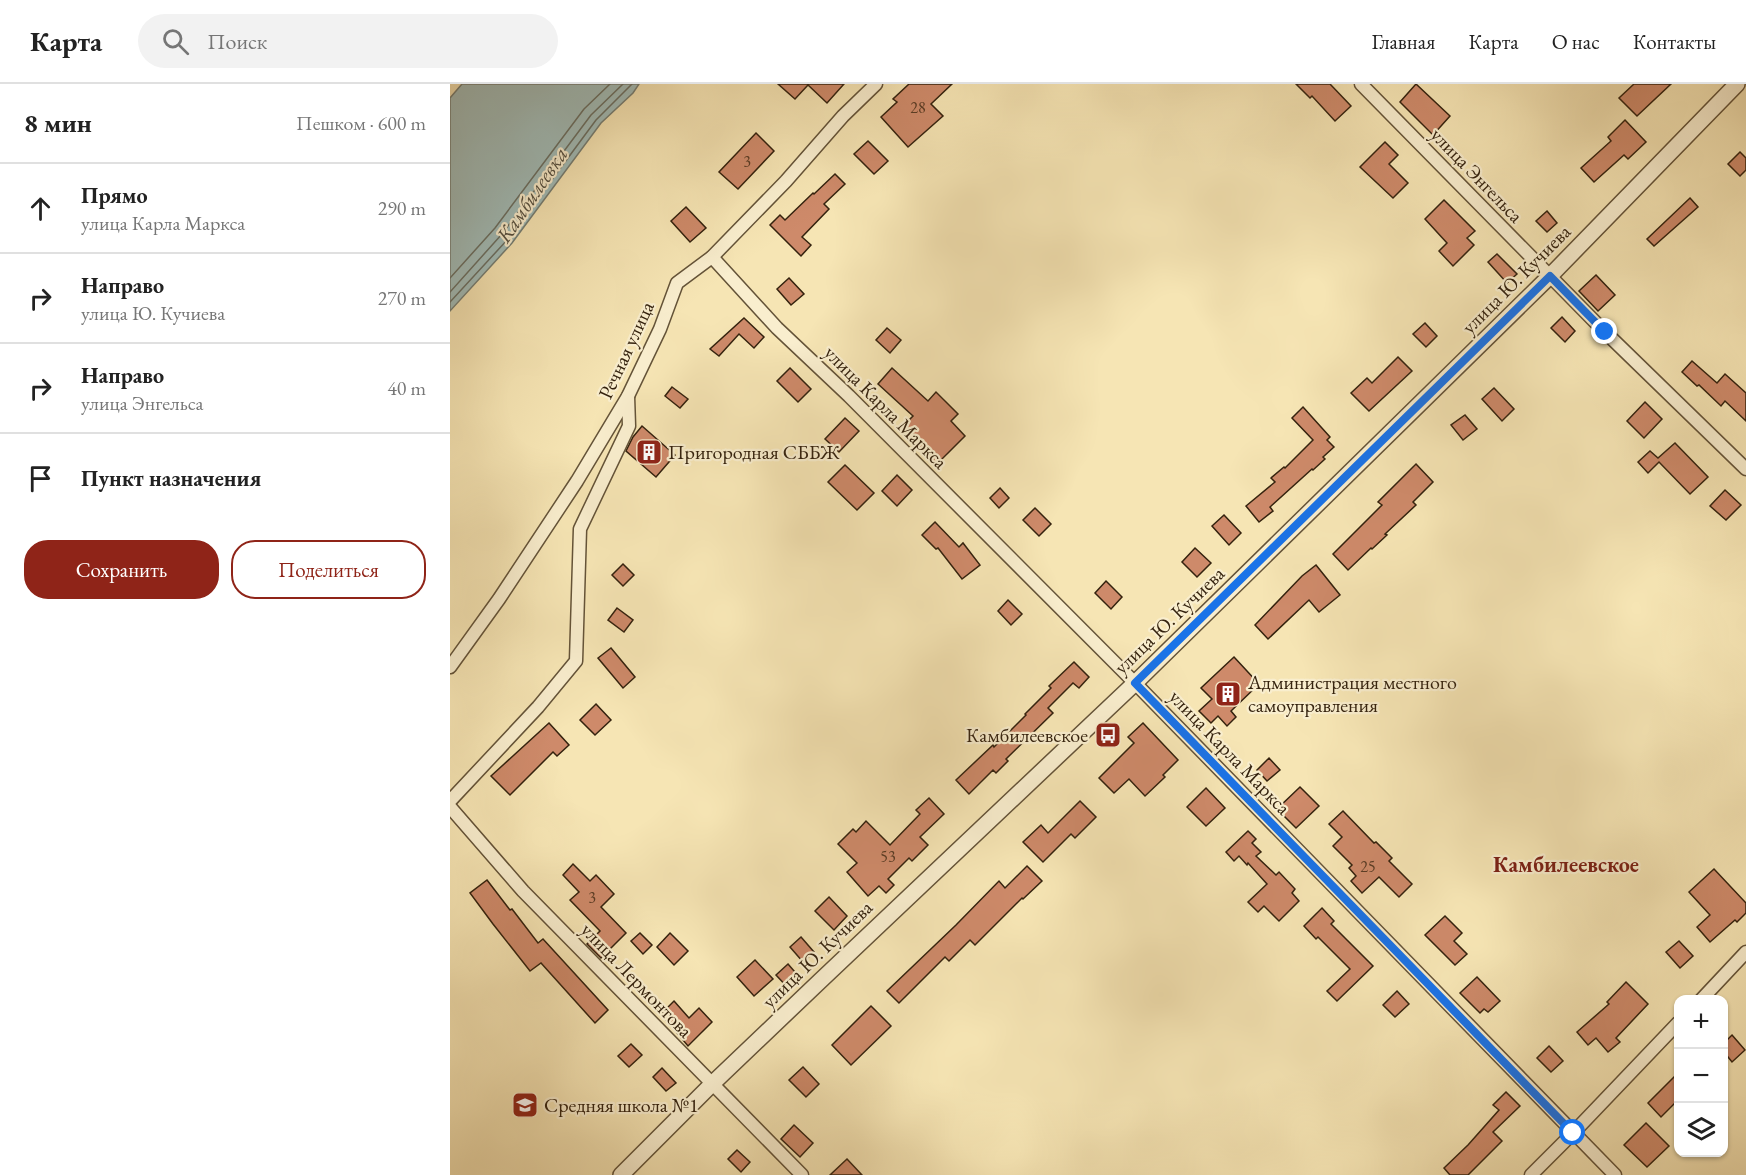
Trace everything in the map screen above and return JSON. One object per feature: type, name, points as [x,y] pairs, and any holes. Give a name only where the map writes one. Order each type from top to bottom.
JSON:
[{"type":"street","name":"Речная улица","points":[[450,668],[499,599],[570,491],[628,396],[660,329],[677,283],[712,258],[786,181],[843,116],[876,84]]},
{"type":"street","name":"улица Энгельса","points":[[1361,84],[1746,470]]},
{"type":"street","name":"улица Ю. Кучиева","points":[[621,1175],[712,1084],[1135,683],[1550,276],[1737,84]]},
{"type":"street","name":"улица Карла Маркса","points":[[712,258],[777,328],[849,396],[1135,683],[1615,1175]]},
{"type":"street","points":[[450,801],[538,707],[576,661],[580,529],[629,426],[628,396]]},
{"type":"street","name":"улица Лермонтова","points":[[450,807],[523,891],[802,1175]]},
{"type":"street","points":[[1705,995],[1746,952]]},
{"type":"street","points":[[1531,1175],[1674,1027]]},
{"type":"water","name":"Камбилеевка","points":[[462,84],[639,84],[633,93],[601,123],[512,243],[450,311],[450,98]]},
{"type":"building","points":[[778,84],[844,84],[827,103],[808,85],[795,99]]},
{"type":"building","points":[[909,84],[952,84],[931,104],[943,116],[908,147],[881,117],[897,102],[893,99]]},
{"type":"building","points":[[1296,84],[1330,84],[1351,106],[1335,121],[1312,96],[1310,98]]},
{"type":"building","points":[[1416,84],[1450,116],[1433,135],[1400,102]]},
{"type":"building","points":[[1634,84],[1671,84],[1637,116],[1619,98]]},
{"type":"building","points":[[1625,120],[1646,142],[1628,159],[1624,155],[1594,182],[1581,168],[1611,141],[1608,137]]},
{"type":"building","points":[[756,133],[774,151],[738,189],[719,172]]},
{"type":"building","points":[[868,141],[888,161],[874,174],[854,154]]},
{"type":"building","points":[[1385,142],[1398,155],[1389,164],[1408,183],[1393,198],[1360,167]]},
{"type":"building","points":[[1740,152],[1746,158],[1746,170],[1740,176],[1728,164]]},
{"type":"building","points":[[835,174],[845,184],[824,204],[829,209],[802,237],[811,245],[801,256],[770,225],[780,215],[785,220]]},
{"type":"building","points":[[1690,198],[1698,207],[1654,246],[1647,239]]},
{"type":"building","points":[[1444,200],[1475,231],[1467,238],[1474,245],[1453,266],[1439,251],[1447,243],[1425,219]]},
{"type":"building","points":[[686,207],[706,228],[690,242],[671,221]]},
{"type":"building","points":[[1547,211],[1557,223],[1547,232],[1536,221]]},
{"type":"building","points":[[1497,254],[1517,274],[1507,283],[1488,262]]},
{"type":"building","points":[[1596,275],[1615,295],[1598,311],[1579,291]]},
{"type":"building","points":[[789,278],[804,294],[791,305],[777,289]]},
{"type":"building","points":[[1562,317],[1575,331],[1565,342],[1551,328]]},
{"type":"building","points":[[744,318],[764,337],[754,348],[739,334],[719,356],[710,349]]},
{"type":"building","points":[[1425,323],[1437,336],[1426,347],[1413,334]]},
{"type":"building","points":[[887,328],[901,340],[890,353],[876,340]]},
{"type":"building","points":[[1398,357],[1412,371],[1369,411],[1351,393],[1367,378],[1372,383]]},
{"type":"building","points":[[1692,361],[1717,383],[1725,374],[1746,393],[1746,421],[1725,401],[1721,406],[1682,372]]},
{"type":"building","points":[[790,368],[811,389],[798,402],[777,381]]},
{"type":"building","points":[[892,368],[928,401],[936,392],[958,414],[951,421],[965,436],[936,465],[901,428],[913,416],[878,384]]},
{"type":"building","points":[[672,387],[688,399],[680,408],[665,396]]},
{"type":"building","points":[[1494,388],[1514,409],[1502,421],[1482,399]]},
{"type":"building","points":[[1645,402],[1662,419],[1644,438],[1627,421]]},
{"type":"building","points":[[1303,407],[1330,437],[1327,440],[1334,447],[1323,457],[1325,459],[1270,507],[1273,511],[1259,522],[1246,506],[1275,482],[1271,478],[1285,468],[1313,440],[1292,418]]},
{"type":"building","points":[[1465,415],[1477,429],[1463,440],[1451,425]]},
{"type":"building","points":[[845,418],[859,431],[839,452],[825,439]]},
{"type":"building","name":"Пригородная СББЖ","points":[[642,426],[675,455],[656,477],[626,451]]},
{"type":"building","points":[[1675,443],[1708,477],[1690,494],[1659,462],[1648,473],[1638,462],[1650,451],[1658,458]]},
{"type":"building","points":[[1416,464],[1433,482],[1413,502],[1416,505],[1348,570],[1333,554],[1382,505],[1378,502]]},
{"type":"building","points":[[845,465],[874,493],[857,510],[828,482]]},
{"type":"building","points":[[897,475],[912,490],[897,506],[882,491]]},
{"type":"building","points":[[1000,488],[1009,498],[999,508],[990,498]]},
{"type":"building","points":[[1725,490],[1741,505],[1726,520],[1710,506]]},
{"type":"building","points":[[1035,508],[1051,524],[1039,536],[1023,520]]},
{"type":"building","points":[[1224,515],[1241,533],[1229,545],[1212,526]]},
{"type":"building","points":[[935,522],[959,547],[963,543],[980,565],[962,579],[938,548],[936,549],[922,535]]},
{"type":"building","points":[[1195,548],[1211,563],[1197,577],[1182,562]]},
{"type":"building","points":[[623,564],[634,575],[623,586],[612,575]]},
{"type":"building","points":[[1316,565],[1340,595],[1319,612],[1309,600],[1268,639],[1255,625],[1302,576]]},
{"type":"building","points":[[1106,581],[1122,597],[1111,609],[1095,593]]},
{"type":"building","points":[[1008,600],[1022,614],[1011,625],[998,611]]},
{"type":"building","points":[[617,608],[633,620],[624,632],[608,620]]},
{"type":"building","points":[[611,648],[635,677],[623,688],[598,658]]},
{"type":"building","name":"Администрация местного самоуправления","points":[[1234,657],[1259,684],[1231,711],[1236,717],[1227,726],[1218,716],[1211,723],[1199,711],[1212,699],[1201,688]]},
{"type":"building","points":[[1074,662],[1089,677],[1079,688],[1073,683],[1048,708],[1053,713],[1006,759],[1008,761],[996,773],[993,770],[969,794],[956,780],[1026,715],[1051,688],[1049,686]]},
{"type":"building","points":[[596,704],[611,720],[595,735],[580,720]]},
{"type":"building","points":[[549,723],[569,745],[557,756],[553,752],[510,795],[491,776]]},
{"type":"building","points":[[1143,723],[1178,760],[1163,775],[1165,777],[1145,796],[1129,779],[1114,793],[1099,778],[1134,743],[1128,737]]},
{"type":"building","points":[[1269,758],[1280,770],[1267,781],[1257,770]]},
{"type":"building","points":[[1300,787],[1319,806],[1296,828],[1277,809]]},
{"type":"building","points":[[1206,788],[1225,808],[1206,826],[1187,807]]},
{"type":"building","points":[[929,798],[944,814],[920,837],[928,845],[912,861],[909,858],[888,879],[894,885],[886,893],[879,886],[868,896],[847,872],[857,863],[838,844],[853,829],[856,832],[866,821],[890,845],[920,814],[916,810]]},
{"type":"building","points":[[1080,801],[1096,817],[1075,838],[1071,834],[1043,862],[1023,842],[1041,825],[1048,833]]},
{"type":"building","points":[[1343,811],[1392,858],[1389,861],[1412,884],[1399,897],[1379,877],[1362,893],[1351,881],[1356,876],[1349,868],[1352,865],[1333,846],[1342,837],[1329,824]]},
{"type":"building","points":[[1248,831],[1256,839],[1252,843],[1261,852],[1256,856],[1276,875],[1279,872],[1295,889],[1292,893],[1299,901],[1279,921],[1264,906],[1258,912],[1248,902],[1267,884],[1248,863],[1247,865],[1239,856],[1234,861],[1226,852]]},
{"type":"building","points":[[573,864],[590,881],[596,875],[614,894],[601,907],[626,933],[601,958],[587,944],[600,931],[570,900],[579,892],[563,875]]},
{"type":"building","points":[[1027,866],[1042,881],[975,945],[970,940],[949,961],[945,957],[899,1003],[887,991],[999,881],[1005,888]]},
{"type":"building","points":[[1714,869],[1746,903],[1746,913],[1710,942],[1697,927],[1710,915],[1689,892]]},
{"type":"building","points":[[487,880],[538,943],[543,939],[608,1010],[595,1023],[541,963],[530,971],[493,924],[470,893]]},
{"type":"building","points":[[829,897],[847,916],[834,930],[815,911]]},
{"type":"building","points":[[1322,908],[1334,921],[1331,924],[1373,966],[1337,1001],[1327,991],[1350,969],[1304,926]]},
{"type":"building","points":[[1445,916],[1462,933],[1454,941],[1467,954],[1455,965],[1425,935]]},
{"type":"building","points":[[640,933],[652,945],[643,954],[631,941]]},
{"type":"building","points":[[670,933],[688,951],[674,965],[657,947]]},
{"type":"building","points":[[801,937],[814,952],[803,962],[790,947]]},
{"type":"building","points":[[1679,941],[1693,956],[1680,968],[1666,952]]},
{"type":"building","points":[[755,960],[773,979],[754,996],[737,977]]},
{"type":"building","points":[[788,964],[801,979],[790,990],[776,975]]},
{"type":"building","points":[[1477,977],[1500,1001],[1488,1012],[1484,1009],[1480,1013],[1460,993]]},
{"type":"building","points":[[1626,982],[1648,1004],[1616,1038],[1620,1042],[1608,1052],[1596,1038],[1588,1045],[1577,1032],[1609,1004],[1607,1002]]},
{"type":"building","points":[[1397,991],[1409,1004],[1395,1017],[1383,1005]]},
{"type":"building","points":[[674,1001],[689,1018],[699,1008],[712,1022],[688,1046],[661,1014]]},
{"type":"building","points":[[871,1006],[891,1026],[851,1065],[832,1045]]},
{"type":"building","points":[[1732,1035],[1745,1050],[1732,1062],[1728,1057],[1728,1039]]},
{"type":"building","points":[[631,1044],[642,1055],[629,1067],[618,1056]]},
{"type":"building","points":[[1549,1046],[1563,1061],[1551,1072],[1537,1058]]},
{"type":"building","points":[[803,1067],[819,1084],[806,1097],[789,1080]]},
{"type":"building","points":[[662,1068],[676,1083],[666,1091],[653,1077]]},
{"type":"building","points":[[1674,1077],[1674,1104],[1661,1117],[1648,1103]]},
{"type":"building","points":[[1506,1092],[1520,1106],[1493,1132],[1502,1141],[1468,1175],[1450,1175],[1444,1168],[1499,1110],[1493,1105]]},
{"type":"building","points":[[1646,1123],[1669,1146],[1647,1167],[1624,1145]]},
{"type":"building","points":[[794,1125],[813,1143],[800,1157],[781,1139]]},
{"type":"building","points":[[737,1150],[750,1162],[741,1172],[728,1159]]},
{"type":"building","points":[[847,1159],[862,1175],[830,1175]]},
{"type":"place","name":"Пригородная СББЖ","points":[[649,452]]},
{"type":"place","name":"Администрация местного самоуправления","points":[[1228,694]]},
{"type":"place","name":"Камбилеевское","points":[[1108,735]]},
{"type":"place","name":"Средняя школа №1","points":[[525,1105]]},
{"type":"district","name":"Камбилеевское","points":[[1566,864]]},
{"type":"route","points":[[1573,1133],[1135,683],[1550,276],[1605,332]]}]
